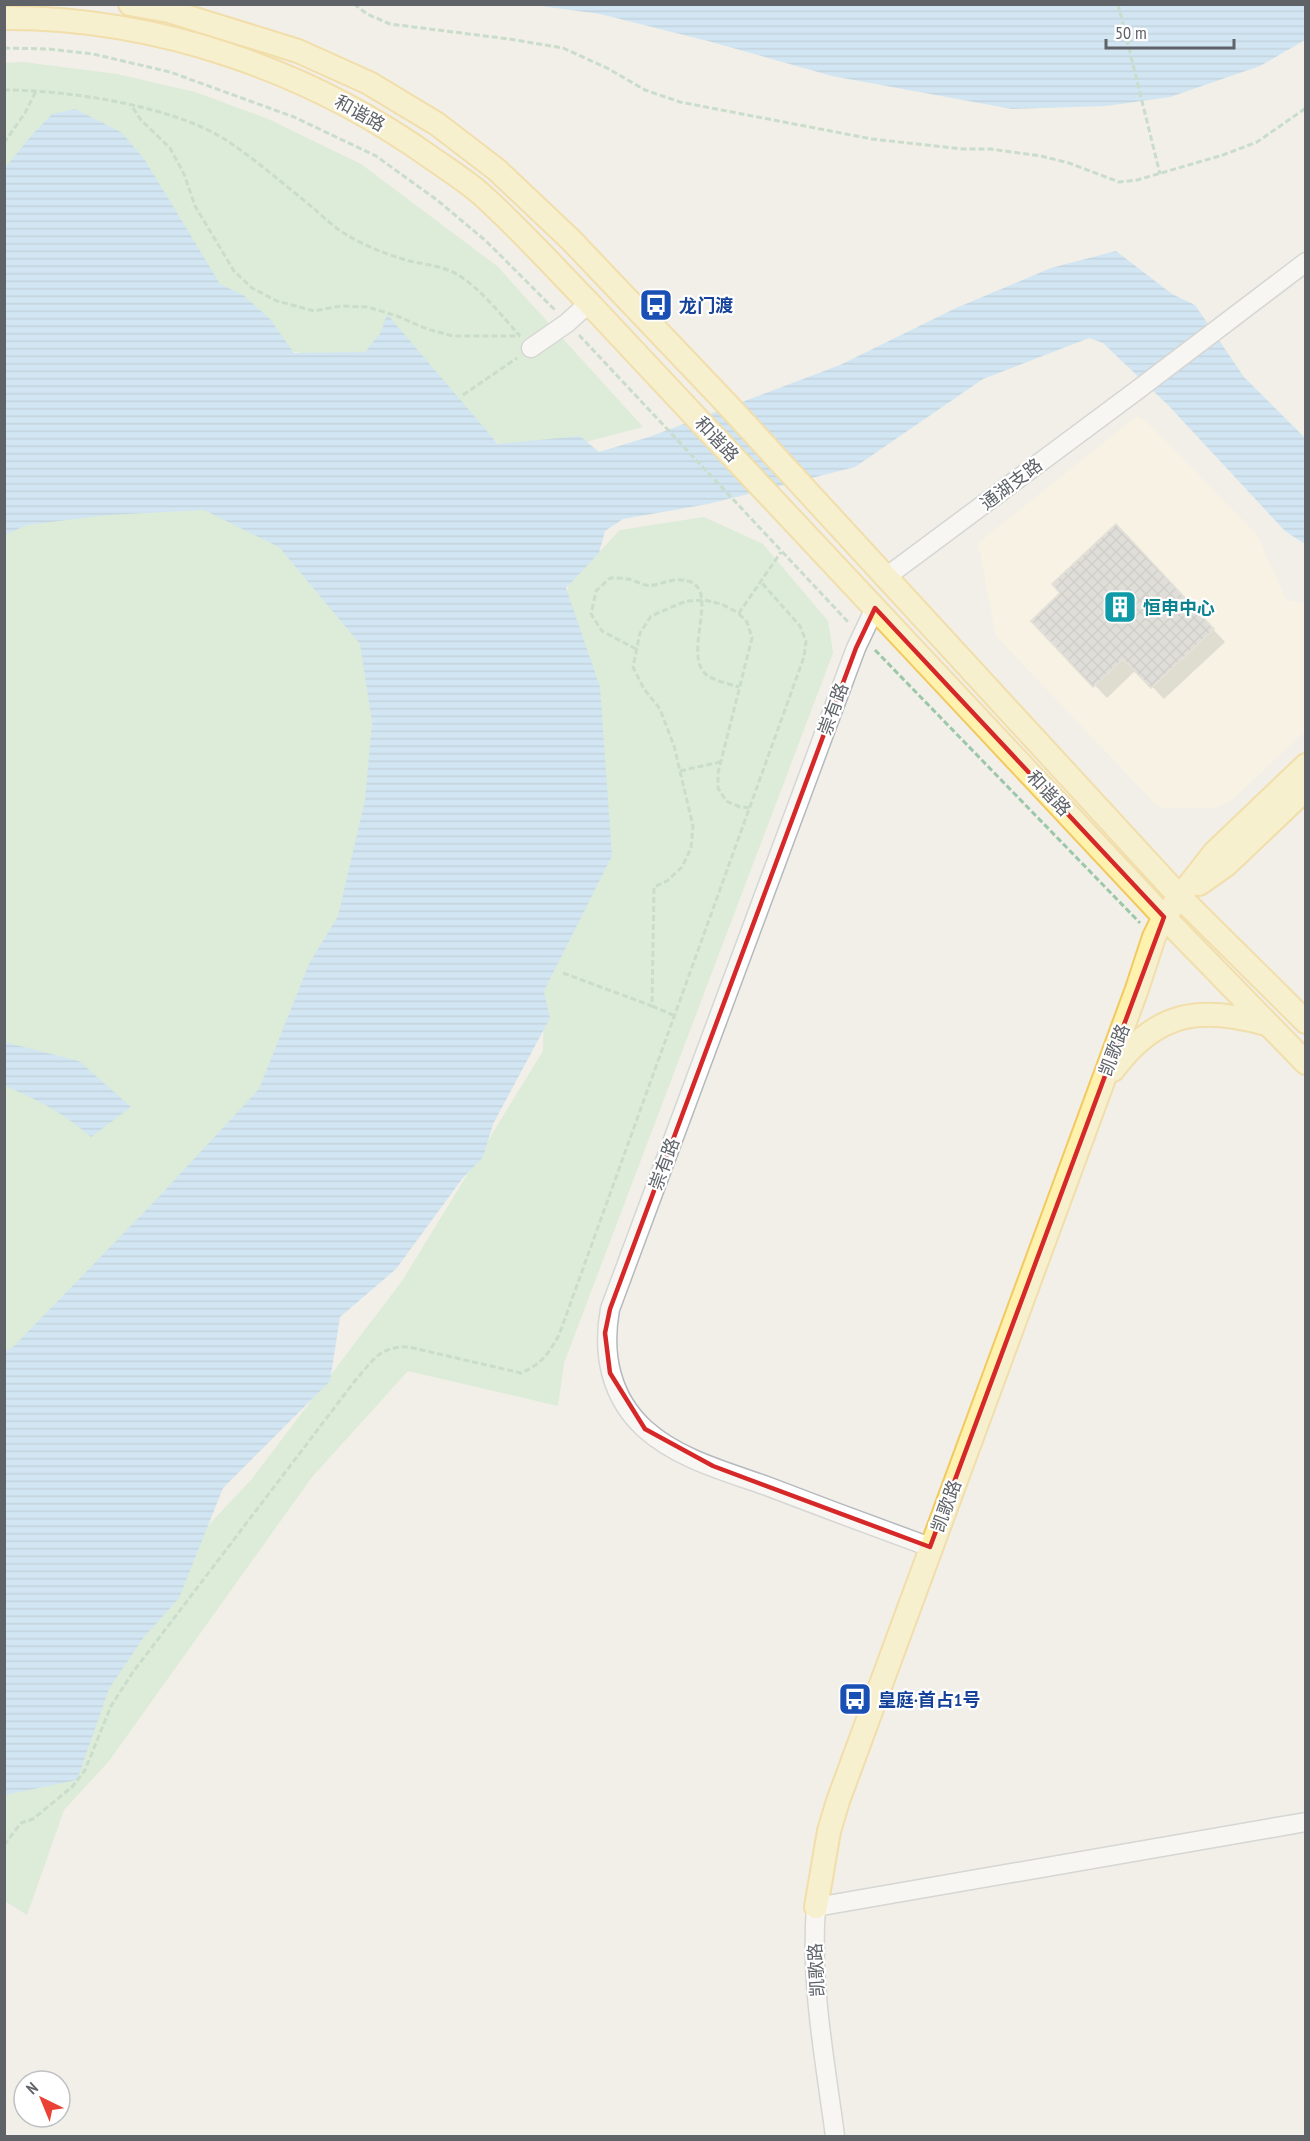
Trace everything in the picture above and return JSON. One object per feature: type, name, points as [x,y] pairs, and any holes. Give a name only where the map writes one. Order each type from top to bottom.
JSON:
[{"type":"main road","name":"和谐路","points":[[130,4],[170,11],[298,51],[369,83],[436,124],[497,170],[543,213],[726,404],[1181,897],[1305,1022]]},
{"type":"main road","name":"和谐路","points":[[4,18],[78,21],[118,27],[232,55],[339,100],[414,146],[480,193],[589,303],[875,608],[1159,927],[1266,1024],[1305,1063]]},
{"type":"main road","name":"凯歌路","points":[[816,1907],[825,1850],[838,1801],[1159,927],[1214,853],[1305,765]]},
{"type":"main road","name":"凯歌路","points":[[1181,897],[1226,865],[1305,789]]},
{"type":"main road","points":[[1100,1088],[1142,1037],[1176,1018],[1207,1014],[1225,1015],[1266,1024]]},
{"type":"street","name":"通湖支路","points":[[882,573],[1136,391],[1305,261]]},
{"type":"street","points":[[526,342],[567,322],[589,303]]},
{"type":"street","name":"崇有路","points":[[875,608],[861,636],[610,1309],[606,1332],[606,1354],[610,1373],[630,1411],[645,1429],[666,1444],[713,1466],[930,1547]]},
{"type":"street","points":[[816,1907],[1305,1822]]},
{"type":"street","name":"凯歌路","points":[[816,1907],[814,1938],[816,1991],[836,2136]]},
{"type":"path","points":[[354,4],[367,14],[390,24],[563,48],[607,68],[645,90],[680,102],[872,139],[962,148],[990,148],[1041,156],[1069,163],[1119,182],[1137,180],[1223,156],[1257,142],[1305,108]]},
{"type":"path","points":[[1118,4],[1160,174]]},
{"type":"path","points":[[4,48],[49,49],[93,54],[170,72],[294,117],[376,156],[436,200],[486,241],[567,322],[861,636],[1159,927]]},
{"type":"path","points":[[4,90],[79,96],[132,106],[185,120],[208,129],[231,143],[345,234],[370,247],[459,275],[486,299],[526,342]]},
{"type":"path","points":[[4,143],[25,113],[36,91]]},
{"type":"path","points":[[132,106],[141,120],[170,148],[184,174],[195,206],[234,271],[252,288],[276,301],[314,311],[341,306],[368,307],[453,336],[526,342]]},
{"type":"path","points":[[463,395],[526,342]]},
{"type":"path","points":[[739,613],[782,552]]},
{"type":"path","points":[[636,649],[602,632],[591,614],[596,591],[610,578],[629,579],[647,585],[680,579],[694,584],[700,592],[701,600],[701,622],[697,648],[700,667],[708,676],[739,687]]},
{"type":"path","points":[[4,1845],[21,1822],[33,1819],[72,1787],[85,1770],[111,1706],[133,1672],[354,1382],[378,1355],[394,1347],[409,1347],[521,1373],[536,1367],[549,1353],[560,1335],[804,657],[806,641],[800,626],[761,582]]},
{"type":"path","points":[[652,1006],[654,887],[667,881],[682,867],[691,848],[693,826],[674,746],[660,709],[644,688],[633,667],[640,633],[651,616],[686,601],[701,600],[721,604],[739,613],[747,622],[752,638],[720,762],[718,789],[726,801],[740,807],[751,808]]},
{"type":"path","points":[[680,771],[720,762]]},
{"type":"path","points":[[563,973],[675,1016]]},
{"type":"highlighted area","points":[[875,608],[1164,917],[930,1547],[713,1466],[645,1429],[610,1373],[605,1333],[610,1309],[856,648]]},
{"type":"shaded area","points":[[1137,416],[1149,424],[1258,536],[1286,600],[1305,603],[1305,731],[1231,801],[1216,808],[1157,806],[996,636],[978,543]]},
{"type":"green space","points":[[23,62],[117,74],[195,92],[268,119],[361,164],[497,266],[643,427],[516,460],[421,368],[279,350],[5,181],[5,63]]},
{"type":"green space","points":[[175,463],[376,605],[388,912],[199,1227],[5,1404],[5,500]]},
{"type":"green space","points":[[704,517],[763,544],[828,621],[833,653],[564,1363],[558,1406],[408,1371],[312,1477],[109,1761],[64,1810],[27,1915],[5,1901],[4,1783],[98,1642],[251,1480],[402,1281],[543,1051],[561,613],[569,584],[620,530]]},
{"type":"water","points":[[1305,4],[1305,40],[1260,66],[1170,97],[1106,106],[1012,109],[832,76],[600,14],[534,5]]},
{"type":"water","points":[[75,109],[121,132],[145,160],[220,284],[243,295],[270,319],[294,353],[365,352],[381,332],[387,314],[498,444],[580,436],[599,452],[649,437],[840,365],[956,308],[1051,268],[1116,251],[1172,294],[1195,305],[1244,377],[1305,438],[1305,544],[1285,531],[1168,405],[1103,343],[1089,338],[983,379],[855,467],[708,504],[623,519],[605,531],[599,553],[566,588],[600,687],[612,856],[544,991],[550,1018],[493,1124],[483,1157],[462,1179],[396,1269],[340,1317],[330,1381],[223,1488],[179,1598],[144,1637],[109,1689],[77,1780],[5,1795],[4,1352],[13,1347],[152,1204],[259,1089],[309,964],[338,916],[365,800],[372,722],[360,644],[279,547],[204,510],[108,515],[27,525],[5,535],[5,168],[52,114]]},
{"type":"water","points":[[4,1042],[79,1061],[131,1107],[91,1137],[50,1108],[5,1086]]},
{"type":"building","name":"恒申中心","points":[[1116,524],[1214,629],[1151,688],[1123,659],[1093,687],[1031,621],[1060,593],[1052,584]]},
{"type":"building","name":"恒申中心","points":[[1116,524],[1214,629],[1151,688],[1123,659],[1093,687],[1031,621],[1060,593],[1052,584]]},
{"type":"place","name":"龙门渡","points":[[656,305]]},
{"type":"place","name":"恒申中心","points":[[1120,607]]},
{"type":"place","name":"皇庭·首占1号","points":[[855,1699]]}]
